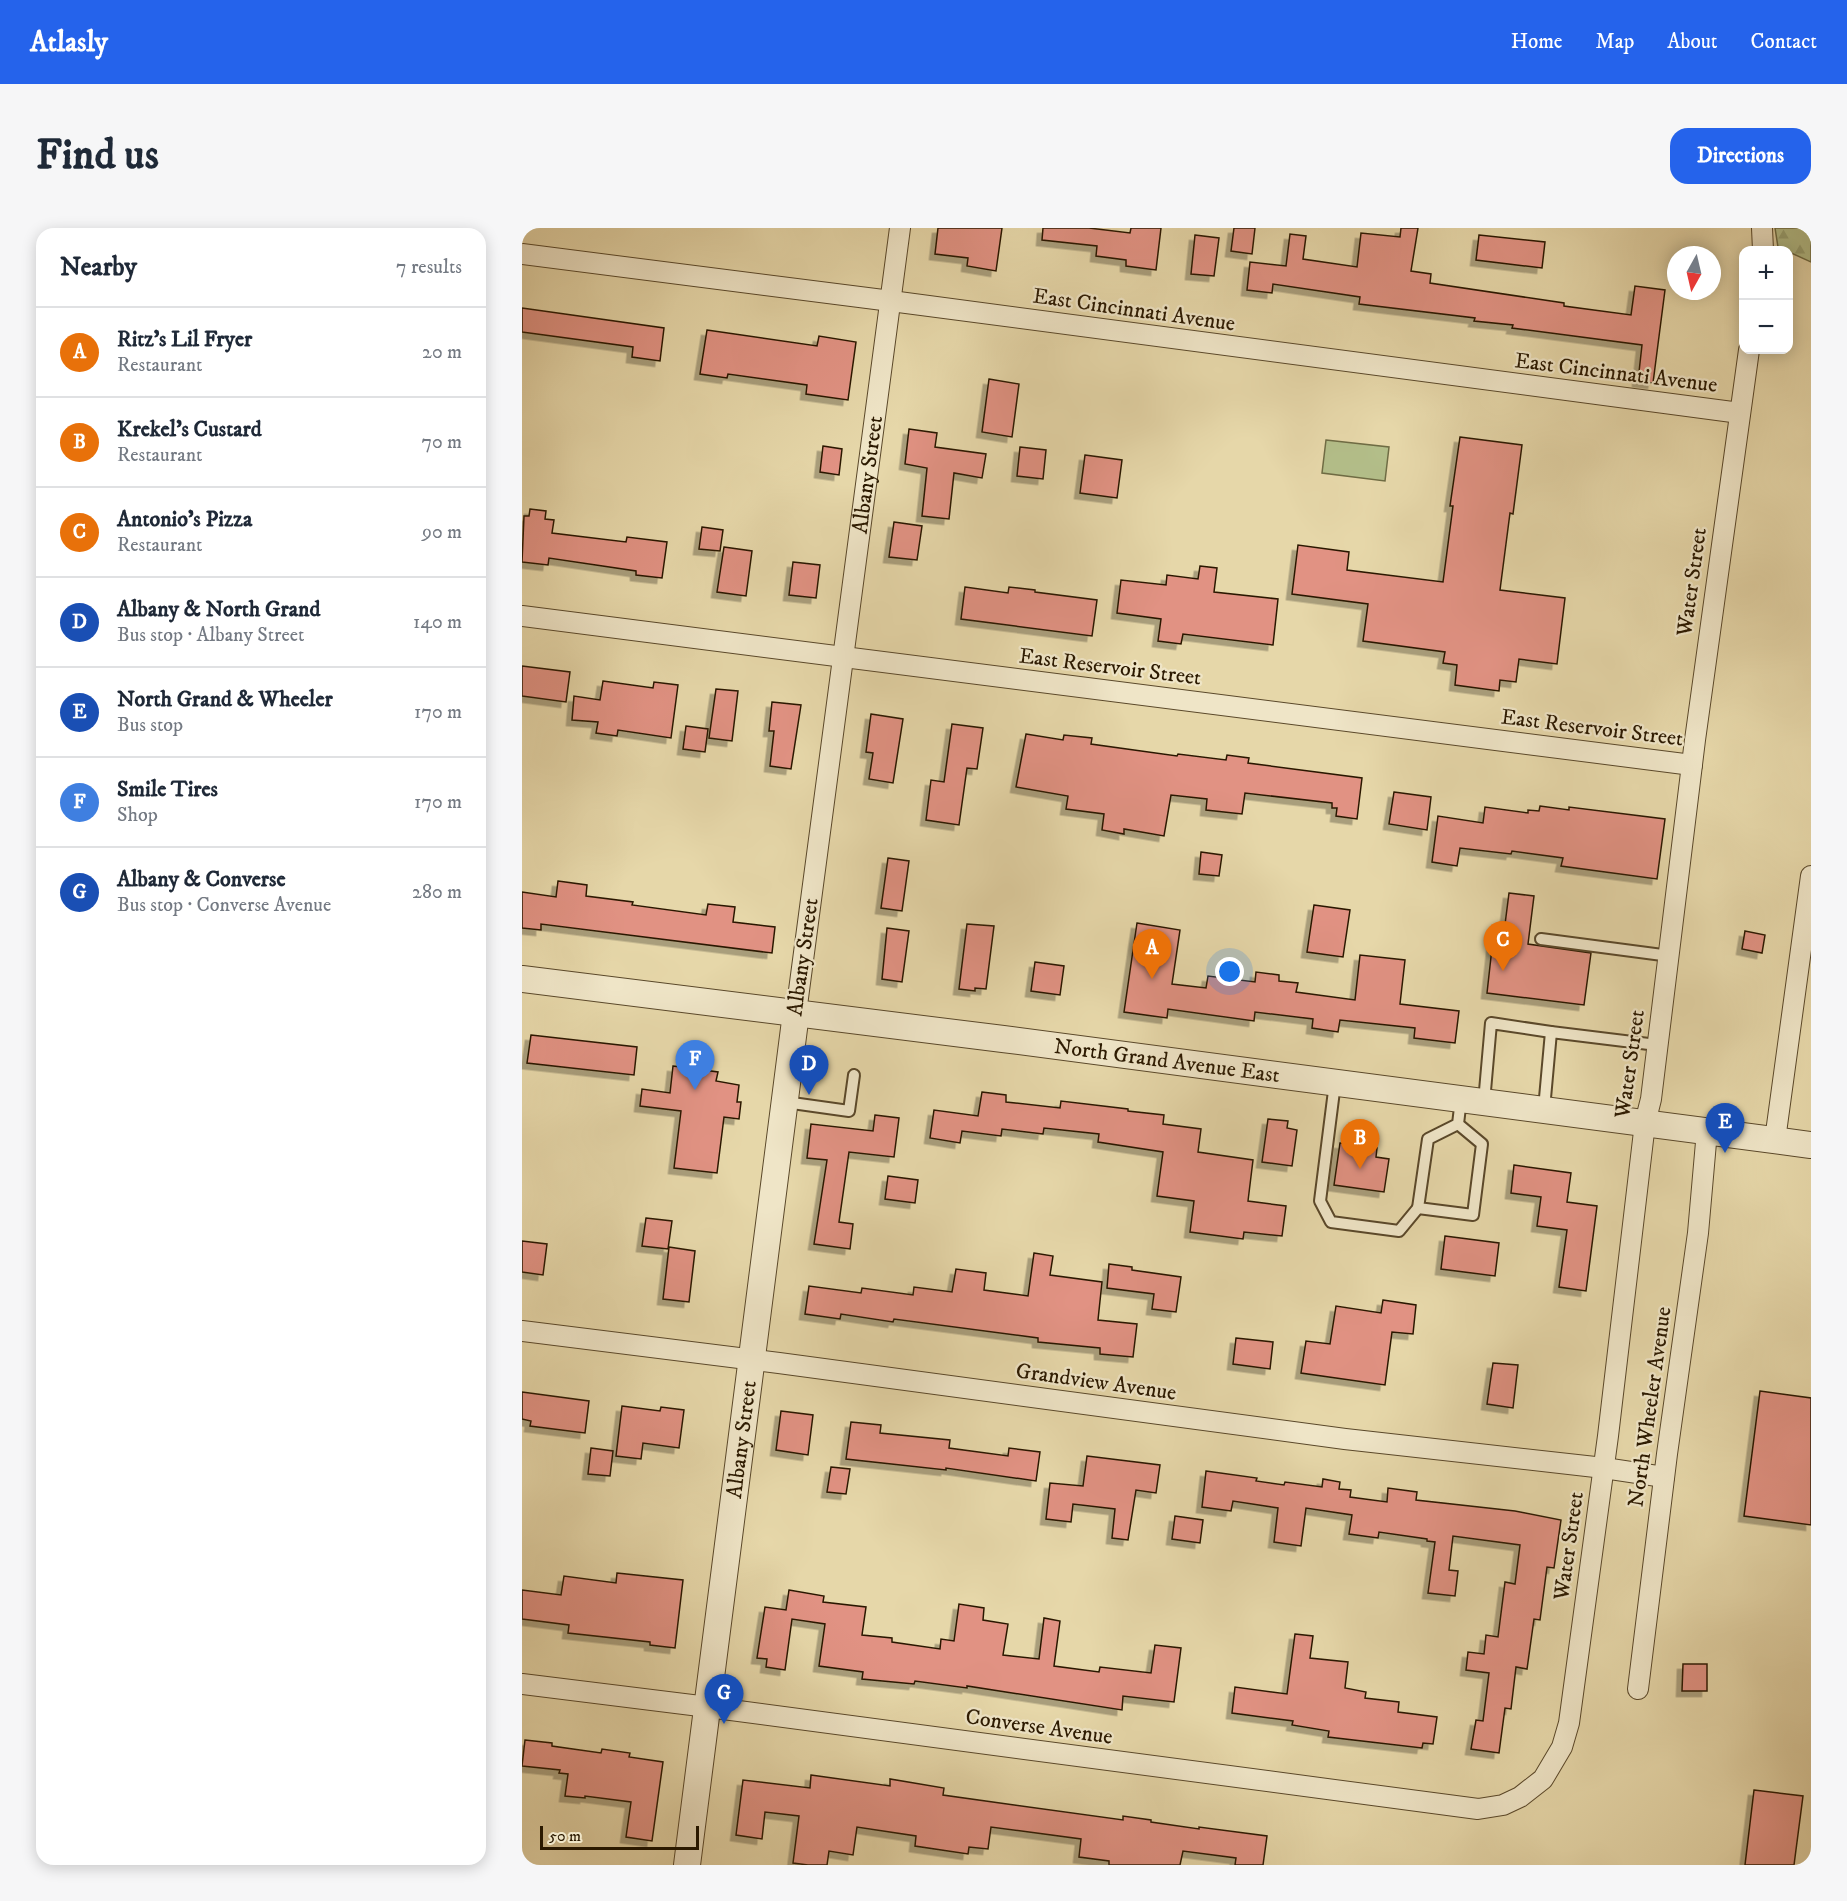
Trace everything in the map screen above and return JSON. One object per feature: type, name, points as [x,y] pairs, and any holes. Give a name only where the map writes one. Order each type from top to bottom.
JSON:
[{"type":"street","name":"Albany Street","points":[[687,1865],[784,1102],[900,228]]},
{"type":"street","points":[[1762,228],[1763,246]]},
{"type":"street","name":"East Cincinnati Avenue","points":[[522,254],[1740,413]]},
{"type":"street","name":"Water Street","points":[[1543,1779],[1562,1747],[1569,1723],[1604,1468],[1645,1123],[1651,1099],[1692,765],[1748,354]]},
{"type":"street","name":"East Reservoir Street","points":[[522,616],[1692,765]]},
{"type":"street","points":[[1775,1140],[1811,876]]},
{"type":"street","name":"North Grand Avenue East","points":[[522,979],[1335,1083],[1468,1108],[1544,1110],[1811,1145]]},
{"type":"street","name":"North Wheeler Avenue","points":[[1638,1689],[1664,1476],[1698,1233],[1707,1131]]},
{"type":"street","name":"Grandview Avenue","points":[[522,1331],[752,1359],[1345,1439],[1664,1476]]},
{"type":"street","name":"Converse Avenue","points":[[522,1684],[1478,1809],[1503,1805],[1520,1797],[1543,1779]]},
{"type":"lane","points":[[1541,939],[1670,956]]},
{"type":"lane","points":[[1418,1208],[1473,1215],[1482,1144],[1468,1108],[1491,1023],[1657,1044]]},
{"type":"lane","points":[[1544,1110],[1551,1032]]},
{"type":"lane","points":[[784,1102],[849,1111],[854,1075]]},
{"type":"lane","points":[[1335,1083],[1320,1201],[1331,1222],[1399,1231],[1418,1208],[1428,1139],[1468,1108]]},
{"type":"green space","points":[[1775,228],[1811,228],[1811,262],[1793,254],[1793,246],[1778,246]]},
{"type":"green space","points":[[1326,440],[1389,447],[1385,481],[1322,473]]},
{"type":"building","points":[[938,228],[1002,228],[996,271],[967,266],[968,258],[935,254]]},
{"type":"building","points":[[1043,228],[1089,228],[1130,233],[1131,228],[1161,228],[1156,270],[1126,266],[1126,260],[1096,256],[1097,246],[1042,240]]},
{"type":"building","points":[[1234,228],[1255,228],[1252,254],[1231,251]]},
{"type":"building","points":[[1401,228],[1418,228],[1411,271],[1431,274],[1430,283],[1631,315],[1635,286],[1665,290],[1653,383],[1638,381],[1642,345],[1512,328],[1513,325],[1474,321],[1475,318],[1359,304],[1360,297],[1273,284],[1272,293],[1247,290],[1250,262],[1286,266],[1290,234],[1306,236],[1303,259],[1357,267],[1361,233],[1400,237]]},
{"type":"building","points":[[1195,235],[1219,238],[1214,276],[1191,274]]},
{"type":"building","points":[[1479,235],[1545,242],[1542,268],[1476,260]]},
{"type":"building","points":[[522,308],[664,328],[660,361],[632,357],[633,347],[522,332]]},
{"type":"building","points":[[707,330],[817,346],[819,336],[856,342],[848,400],[806,394],[807,385],[728,374],[727,378],[700,374]]},
{"type":"building","points":[[989,379],[1019,384],[1012,437],[982,432]]},
{"type":"building","points":[[909,429],[937,433],[935,447],[986,454],[982,478],[954,473],[949,519],[922,516],[927,468],[905,464]]},
{"type":"building","points":[[1460,437],[1522,445],[1500,590],[1565,598],[1557,664],[1519,659],[1516,682],[1500,680],[1499,691],[1455,685],[1457,665],[1443,663],[1445,652],[1363,641],[1368,604],[1292,594],[1298,545],[1349,552],[1347,570],[1443,582],[1453,506],[1450,506]]},
{"type":"building","points":[[823,446],[842,449],[839,475],[820,472]]},
{"type":"building","points":[[1020,447],[1046,450],[1043,479],[1017,476]]},
{"type":"building","points":[[1085,455],[1122,460],[1117,498],[1080,493]]},
{"type":"building","points":[[530,509],[546,511],[545,519],[554,520],[552,533],[626,542],[627,537],[667,542],[662,578],[636,575],[636,571],[549,558],[548,565],[522,562],[524,516],[529,516]]},
{"type":"building","points":[[894,522],[922,526],[917,560],[889,557]]},
{"type":"building","points":[[702,527],[723,530],[720,551],[699,549]]},
{"type":"building","points":[[724,547],[752,551],[746,596],[717,592]]},
{"type":"building","points":[[793,562],[820,565],[816,598],[789,595]]},
{"type":"building","points":[[1200,566],[1217,568],[1214,592],[1278,599],[1273,645],[1183,634],[1181,644],[1158,641],[1161,619],[1117,613],[1121,580],[1166,585],[1167,575],[1198,579]]},
{"type":"building","points":[[965,587],[1008,593],[1009,587],[1097,600],[1092,636],[961,619]]},
{"type":"building","points":[[522,666],[570,672],[566,702],[522,696]]},
{"type":"building","points":[[603,681],[653,688],[654,682],[678,685],[671,738],[618,730],[617,736],[596,733],[598,722],[572,720],[574,696],[600,700]]},
{"type":"building","points":[[716,689],[738,691],[732,741],[709,738]]},
{"type":"building","points":[[772,702],[801,705],[791,769],[770,766],[774,731],[769,731]]},
{"type":"building","points":[[871,714],[903,719],[893,783],[869,779],[873,753],[866,752]]},
{"type":"building","points":[[952,724],[983,728],[977,769],[967,768],[959,825],[926,820],[931,780],[944,782]]},
{"type":"building","points":[[686,726],[708,729],[705,752],[683,749]]},
{"type":"building","points":[[1026,734],[1063,740],[1064,735],[1092,738],[1091,744],[1177,756],[1178,754],[1226,760],[1227,755],[1249,758],[1248,763],[1362,778],[1357,819],[1336,816],[1337,808],[1332,808],[1332,803],[1245,793],[1242,814],[1206,810],[1207,799],[1171,795],[1164,836],[1124,829],[1124,834],[1102,830],[1104,814],[1066,809],[1068,796],[1016,787]]},
{"type":"building","points":[[1394,792],[1431,797],[1427,830],[1389,824]]},
{"type":"building","points":[[1540,806],[1569,810],[1569,807],[1665,819],[1657,879],[1561,866],[1563,858],[1512,851],[1511,854],[1460,848],[1457,866],[1432,862],[1438,816],[1483,823],[1485,807],[1528,813],[1528,810],[1539,811]]},
{"type":"building","points":[[1201,852],[1222,855],[1219,876],[1199,874]]},
{"type":"building","points":[[888,858],[909,861],[902,911],[881,908]]},
{"type":"building","points":[[558,881],[587,885],[586,896],[633,902],[632,905],[706,915],[708,904],[735,907],[733,922],[775,927],[772,953],[541,924],[541,930],[522,928],[522,892],[556,897]]},
{"type":"building","points":[[1509,893],[1534,896],[1528,944],[1591,953],[1584,1005],[1487,993],[1493,939],[1503,940]]},
{"type":"building","points":[[1314,905],[1350,910],[1343,957],[1307,952]]},
{"type":"building","points":[[1137,923],[1180,930],[1172,984],[1206,988],[1208,976],[1255,982],[1256,972],[1279,975],[1279,981],[1298,983],[1296,992],[1355,1000],[1360,955],[1405,960],[1400,1004],[1459,1011],[1455,1043],[1414,1038],[1415,1028],[1340,1020],[1338,1032],[1312,1028],[1313,1019],[1255,1012],[1254,1021],[1168,1009],[1167,1018],[1124,1012]]},
{"type":"building","points":[[967,924],[994,926],[986,989],[975,988],[975,991],[959,989]]},
{"type":"building","points":[[887,928],[909,931],[902,982],[882,979]]},
{"type":"building","points":[[1745,931],[1765,935],[1762,953],[1742,949]]},
{"type":"building","points":[[1035,962],[1064,966],[1060,995],[1031,991]]},
{"type":"building","points":[[531,1035],[637,1047],[634,1075],[527,1063]]},
{"type":"building","points":[[673,1066],[718,1072],[716,1081],[739,1085],[737,1102],[741,1102],[739,1119],[724,1117],[717,1173],[674,1168],[681,1111],[640,1106],[642,1089],[670,1093]]},
{"type":"building","points":[[982,1092],[1006,1095],[1006,1102],[1060,1108],[1061,1101],[1164,1115],[1163,1124],[1201,1129],[1198,1152],[1253,1160],[1248,1201],[1286,1206],[1282,1236],[1244,1232],[1243,1239],[1190,1232],[1194,1201],[1157,1196],[1163,1152],[1098,1142],[1099,1134],[1044,1128],[1043,1134],[1002,1129],[1001,1136],[962,1131],[960,1143],[930,1138],[934,1110],[978,1116]]},
{"type":"building","points":[[875,1115],[899,1118],[894,1157],[849,1152],[839,1222],[853,1224],[850,1249],[814,1244],[827,1160],[807,1158],[811,1124],[873,1131]]},
{"type":"building","points":[[1268,1119],[1288,1121],[1287,1128],[1297,1130],[1292,1166],[1262,1162]]},
{"type":"building","points":[[1340,1143],[1377,1148],[1376,1157],[1389,1159],[1384,1192],[1334,1185]]},
{"type":"building","points":[[1514,1165],[1571,1173],[1567,1202],[1597,1206],[1586,1291],[1559,1287],[1567,1230],[1537,1226],[1541,1197],[1511,1193]]},
{"type":"building","points":[[888,1176],[918,1180],[915,1203],[885,1199]]},
{"type":"building","points":[[646,1218],[672,1221],[668,1249],[642,1246]]},
{"type":"building","points":[[1445,1236],[1499,1243],[1495,1276],[1441,1269]]},
{"type":"building","points":[[522,1241],[547,1244],[543,1275],[522,1272]]},
{"type":"building","points":[[669,1247],[695,1251],[689,1302],[663,1299]]},
{"type":"building","points":[[1034,1253],[1053,1256],[1050,1275],[1102,1282],[1098,1320],[1137,1324],[1133,1357],[1100,1354],[1100,1348],[1038,1342],[1038,1338],[894,1319],[893,1322],[841,1314],[840,1319],[805,1314],[809,1286],[861,1293],[862,1288],[913,1295],[914,1287],[952,1292],[956,1269],[986,1273],[984,1290],[1028,1296]]},
{"type":"building","points":[[1109,1264],[1132,1267],[1132,1270],[1181,1277],[1176,1312],[1152,1309],[1154,1294],[1107,1288]]},
{"type":"building","points":[[1383,1300],[1416,1305],[1413,1334],[1392,1332],[1385,1385],[1301,1373],[1306,1341],[1330,1344],[1336,1306],[1381,1313]]},
{"type":"building","points":[[1236,1338],[1273,1342],[1270,1369],[1233,1364]]},
{"type":"building","points":[[1493,1363],[1518,1365],[1513,1408],[1487,1404]]},
{"type":"building","points":[[1760,1391],[1811,1398],[1811,1525],[1744,1516]]},
{"type":"building","points":[[522,1392],[589,1401],[585,1433],[530,1426],[531,1421],[522,1419]]},
{"type":"building","points":[[622,1406],[660,1411],[661,1407],[684,1410],[679,1448],[643,1443],[641,1459],[616,1456]]},
{"type":"building","points":[[781,1411],[813,1415],[808,1455],[776,1450]]},
{"type":"building","points":[[851,1422],[881,1425],[880,1433],[950,1440],[949,1448],[1008,1456],[1009,1448],[1040,1452],[1036,1481],[946,1468],[946,1470],[846,1459]]},
{"type":"building","points":[[591,1448],[613,1451],[610,1476],[588,1474]]},
{"type":"building","points":[[1087,1456],[1160,1465],[1156,1493],[1136,1490],[1128,1540],[1112,1538],[1115,1509],[1073,1504],[1071,1522],[1046,1519],[1050,1483],[1083,1486]]},
{"type":"building","points":[[831,1467],[850,1469],[846,1494],[827,1492]]},
{"type":"building","points":[[1206,1471],[1257,1478],[1256,1481],[1284,1485],[1285,1482],[1322,1487],[1323,1479],[1340,1482],[1339,1489],[1351,1490],[1350,1497],[1387,1502],[1388,1488],[1417,1492],[1416,1500],[1515,1511],[1561,1520],[1554,1568],[1547,1567],[1540,1620],[1534,1619],[1527,1669],[1516,1667],[1511,1709],[1505,1708],[1499,1753],[1471,1749],[1476,1720],[1483,1721],[1489,1673],[1466,1670],[1468,1652],[1484,1654],[1486,1635],[1498,1637],[1505,1582],[1515,1584],[1520,1545],[1453,1536],[1449,1570],[1458,1571],[1455,1596],[1428,1593],[1435,1542],[1379,1532],[1378,1538],[1349,1534],[1352,1515],[1306,1508],[1301,1546],[1274,1542],[1278,1508],[1233,1501],[1231,1511],[1202,1507]]},
{"type":"building","points":[[1175,1516],[1203,1520],[1200,1543],[1172,1539]]},
{"type":"building","points":[[617,1573],[683,1580],[675,1648],[650,1645],[650,1642],[568,1633],[569,1625],[522,1619],[522,1590],[561,1595],[564,1576],[616,1583]]},
{"type":"building","points":[[789,1590],[824,1596],[823,1602],[866,1607],[862,1635],[892,1638],[892,1642],[940,1649],[941,1639],[954,1641],[959,1604],[984,1608],[983,1620],[1008,1624],[1003,1655],[1039,1659],[1044,1618],[1060,1621],[1054,1666],[1099,1672],[1100,1667],[1151,1673],[1155,1645],[1181,1648],[1174,1702],[1123,1696],[1122,1710],[967,1686],[967,1688],[915,1681],[914,1684],[862,1679],[863,1672],[819,1666],[825,1624],[792,1619],[785,1670],[766,1667],[767,1659],[757,1658],[765,1607],[786,1610]]},
{"type":"building","points":[[1295,1634],[1313,1636],[1310,1658],[1348,1662],[1345,1688],[1366,1692],[1365,1698],[1399,1702],[1398,1712],[1437,1717],[1433,1744],[1423,1743],[1422,1748],[1328,1737],[1329,1731],[1292,1725],[1293,1721],[1232,1713],[1235,1687],[1287,1694]]},
{"type":"building","points":[[1683,1664],[1707,1664],[1707,1691],[1682,1691]]},
{"type":"building","points":[[525,1740],[601,1753],[602,1749],[630,1753],[629,1757],[663,1762],[652,1841],[626,1837],[631,1802],[585,1796],[585,1798],[565,1796],[568,1774],[559,1773],[560,1770],[522,1766]]},
{"type":"building","points":[[811,1775],[890,1786],[890,1779],[944,1788],[943,1795],[1123,1820],[1123,1816],[1199,1829],[1199,1827],[1267,1836],[1263,1865],[1235,1865],[1236,1858],[1183,1851],[1180,1865],[1109,1865],[1109,1861],[1079,1857],[1081,1839],[991,1827],[988,1849],[969,1847],[968,1854],[915,1846],[916,1836],[857,1827],[853,1855],[829,1851],[827,1865],[808,1865],[793,1863],[799,1816],[765,1812],[762,1839],[736,1835],[743,1780],[810,1788]]},
{"type":"building","points":[[1754,1790],[1803,1796],[1794,1865],[1745,1865]]},
{"type":"place","name":"Antonio's Pizza","points":[[1503,971]]},
{"type":"place","name":"Ritz's Lil Fryer","points":[[1152,979]]},
{"type":"place","name":"Smile Tires","points":[[695,1090]]},
{"type":"place","name":"Albany & North Grand","points":[[809,1095]]},
{"type":"place","name":"North Grand & Wheeler","points":[[1725,1153]]},
{"type":"place","name":"Krekel's Custard","points":[[1360,1169]]},
{"type":"place","name":"Albany & Converse","points":[[724,1724]]}]
